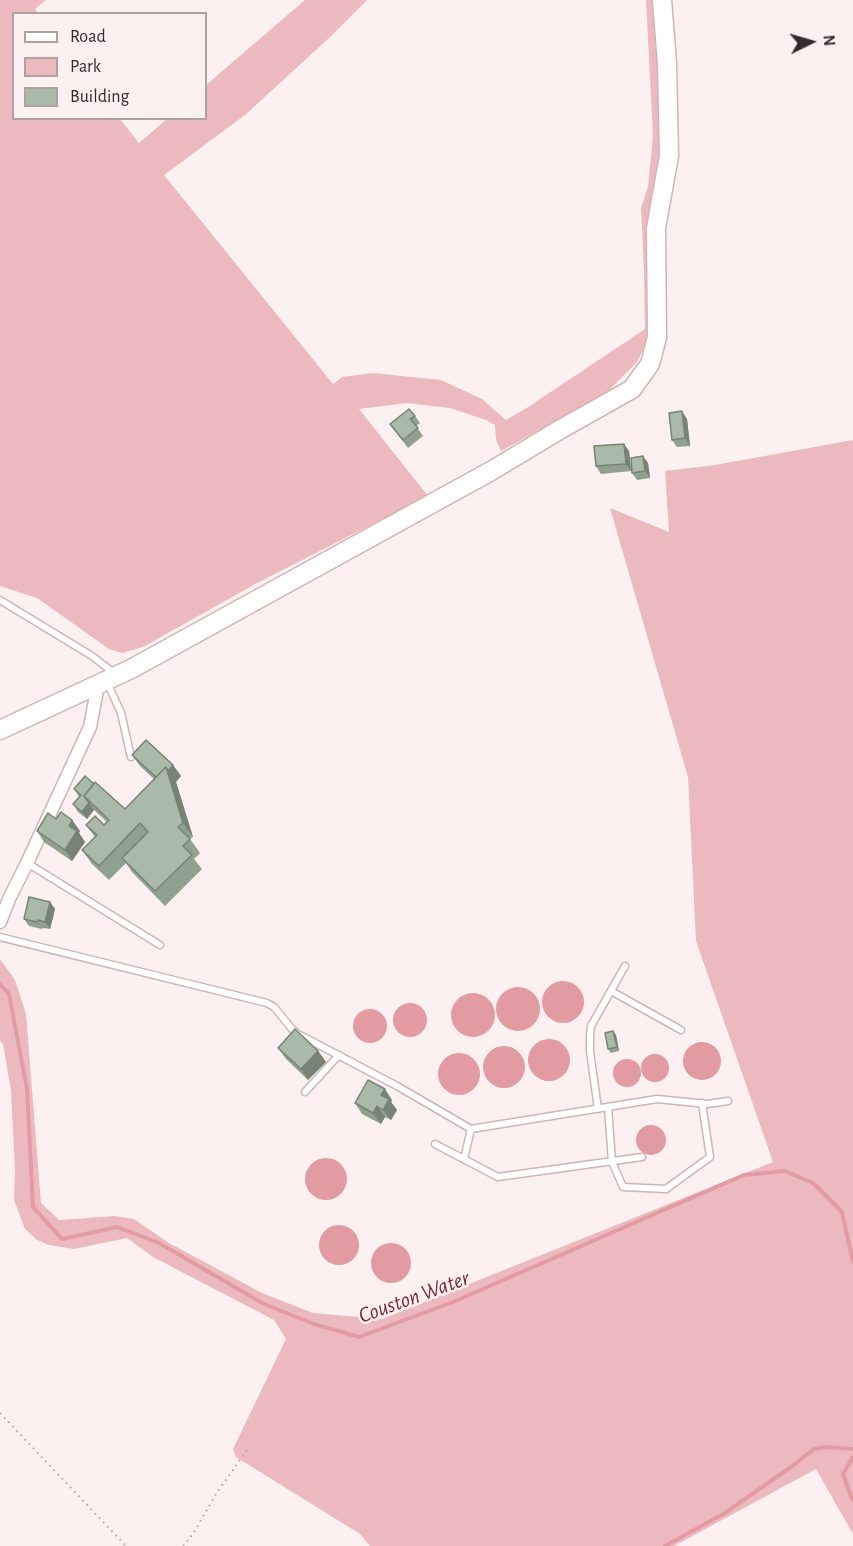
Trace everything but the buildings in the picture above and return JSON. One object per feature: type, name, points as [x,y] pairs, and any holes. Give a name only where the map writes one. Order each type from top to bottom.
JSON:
[{"type":"main road","points":[[0,730],[107,680],[491,471],[632,389],[650,364],[657,337],[656,228],[669,156],[667,63],[662,0]]},
{"type":"street","points":[[0,922],[90,726],[107,680]]},
{"type":"lane","points":[[0,600],[92,656],[107,680],[121,713],[130,757]]},
{"type":"lane","points":[[27,863],[160,945]]},
{"type":"lane","points":[[0,937],[267,1003],[274,1007],[298,1034],[397,1086],[471,1129],[657,1100],[702,1103],[728,1101]]},
{"type":"lane","points":[[598,1109],[590,1052],[591,1026],[625,966]]},
{"type":"lane","points":[[611,990],[681,1030]]},
{"type":"lane","points":[[305,1092],[339,1055]]},
{"type":"lane","points":[[608,1107],[612,1161],[623,1187],[666,1189],[710,1157],[702,1103]]},
{"type":"lane","points":[[464,1159],[471,1129]]},
{"type":"lane","points":[[435,1144],[498,1178],[642,1157]]},
{"type":"path","points":[[0,1413],[126,1546]]},
{"type":"path","points":[[183,1546],[249,1447]]},
{"type":"green space","points":[[0,0],[46,0],[35,9],[37,12],[12,12],[12,120],[121,120],[139,143],[166,120],[207,120],[207,84],[305,0],[367,0],[245,115],[164,175],[333,384],[342,377],[373,373],[441,380],[482,399],[506,420],[645,329],[641,208],[648,187],[653,136],[646,0],[654,0],[662,142],[647,341],[637,362],[605,394],[501,451],[496,440],[495,425],[450,408],[407,403],[359,409],[428,496],[257,583],[143,647],[122,653],[109,649],[37,598],[0,586]]},
{"type":"green space","points":[[853,440],[853,1534],[816,1469],[674,1546],[370,1546],[360,1534],[236,1457],[233,1449],[286,1339],[274,1320],[153,1257],[127,1238],[74,1249],[49,1245],[37,1240],[25,1229],[14,1200],[15,1169],[11,1091],[3,1044],[0,1041],[0,959],[15,980],[26,1014],[41,1203],[59,1220],[115,1216],[134,1219],[169,1243],[262,1293],[313,1313],[382,1319],[773,1162],[696,941],[688,777],[610,508],[669,532],[665,471],[715,465]]},
{"type":"shaded area","points":[[563,981],[571,982],[578,987],[583,994],[583,1010],[578,1017],[571,1022],[563,1023],[555,1022],[548,1017],[543,1010],[542,1002],[543,994],[548,987],[555,982]]},
{"type":"shaded area","points":[[518,987],[533,994],[540,1009],[533,1024],[518,1031],[503,1024],[496,1009],[503,994]]},
{"type":"shaded area","points":[[473,993],[488,1000],[495,1015],[488,1030],[473,1037],[458,1030],[451,1015],[458,1000]]},
{"type":"shaded area","points":[[410,1003],[422,1008],[427,1020],[422,1032],[410,1037],[398,1032],[393,1020],[398,1008]]},
{"type":"shaded area","points":[[370,1009],[382,1014],[387,1026],[382,1038],[370,1043],[358,1038],[353,1026],[358,1014]]},
{"type":"shaded area","points":[[549,1039],[564,1045],[570,1060],[564,1075],[549,1081],[534,1075],[528,1060],[534,1045]]},
{"type":"shaded area","points":[[702,1042],[715,1048],[721,1061],[715,1074],[702,1080],[689,1074],[683,1061],[689,1048]]},
{"type":"shaded area","points":[[504,1046],[519,1052],[525,1067],[519,1082],[504,1088],[489,1082],[483,1067],[489,1052]]},
{"type":"shaded area","points":[[459,1053],[474,1059],[480,1074],[474,1089],[459,1095],[444,1089],[438,1074],[444,1059]]},
{"type":"shaded area","points":[[655,1054],[665,1058],[669,1068],[665,1078],[655,1082],[645,1078],[641,1068],[645,1058]]},
{"type":"shaded area","points":[[627,1059],[637,1063],[641,1073],[637,1083],[627,1087],[617,1083],[613,1073],[617,1063]]},
{"type":"shaded area","points":[[651,1125],[662,1129],[666,1140],[662,1151],[651,1155],[640,1151],[636,1140],[640,1129]]},
{"type":"shaded area","points":[[326,1158],[341,1164],[347,1179],[341,1194],[326,1200],[311,1194],[305,1179],[311,1164]]},
{"type":"shaded area","points":[[339,1225],[347,1226],[353,1231],[358,1237],[358,1253],[353,1259],[347,1264],[339,1265],[331,1264],[325,1259],[320,1253],[319,1245],[320,1237],[325,1231],[331,1226]]},
{"type":"shaded area","points":[[391,1243],[399,1244],[405,1249],[410,1255],[410,1271],[405,1277],[399,1282],[391,1283],[383,1282],[377,1277],[372,1271],[371,1263],[372,1255],[377,1249],[383,1244]]},
{"type":"waterway","name":"Couston Water","points":[[0,984],[9,994],[27,1089],[33,1207],[62,1239],[117,1227],[159,1243],[264,1304],[314,1324],[359,1337],[453,1302],[744,1175],[785,1171],[813,1183],[842,1212],[853,1262]]},
{"type":"waterway","points":[[665,1546],[725,1513],[814,1449],[827,1447],[853,1449]]},
{"type":"waterway","name":"Couston Water","points":[[853,1457],[843,1474],[853,1500]]}]
